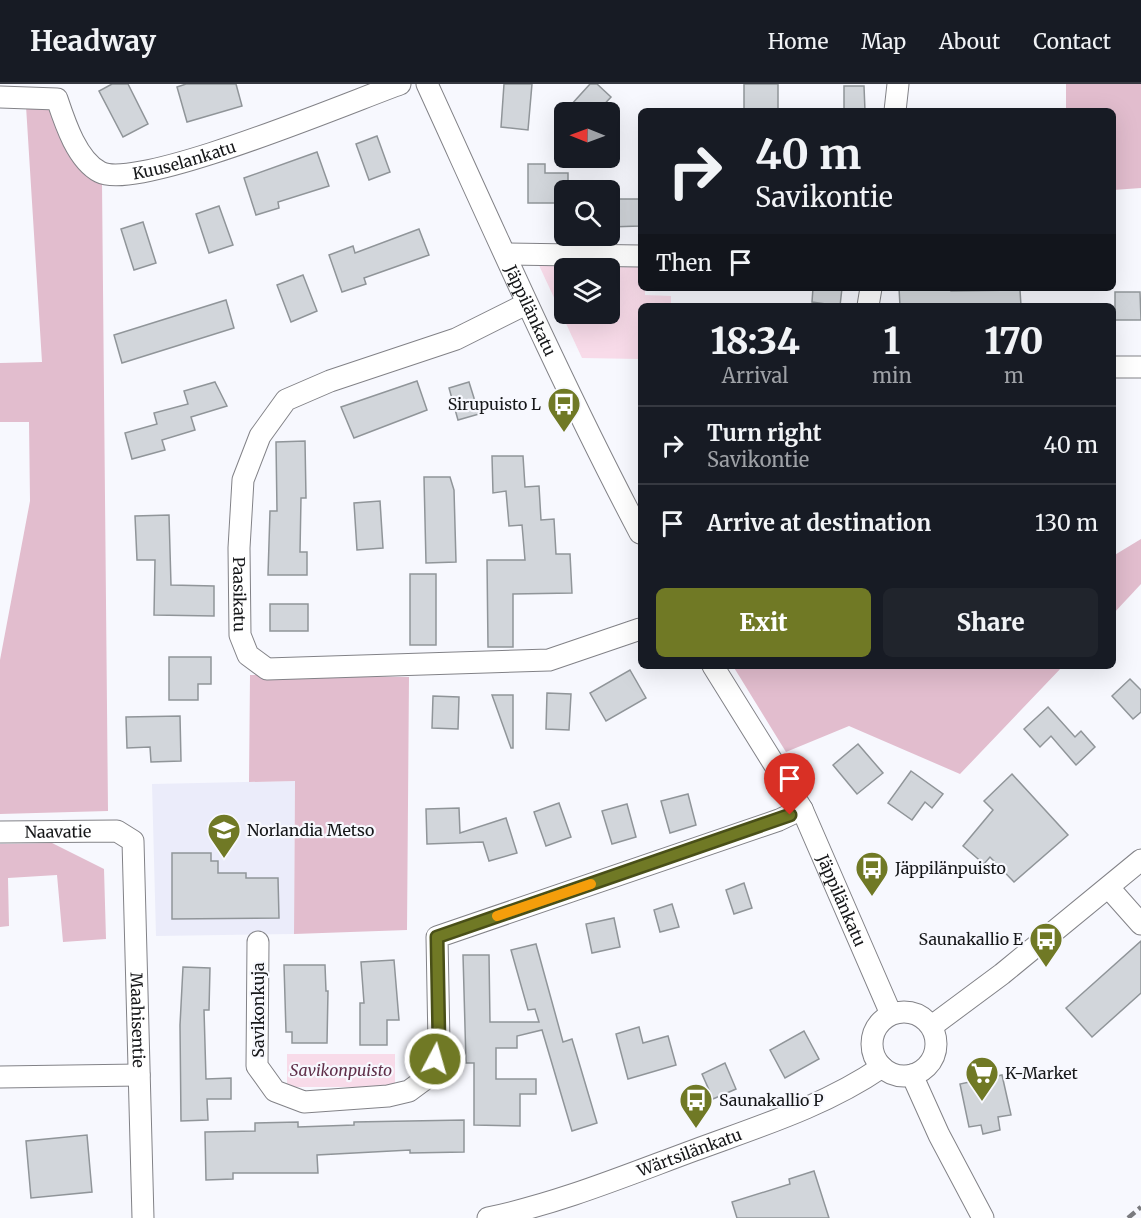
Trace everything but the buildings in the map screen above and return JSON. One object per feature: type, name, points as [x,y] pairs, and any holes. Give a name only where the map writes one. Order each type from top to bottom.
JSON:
[{"type":"street","name":"Kuuselankatu","points":[[0,97],[56,92],[72,142],[100,172],[118,177],[183,163],[400,84]]},
{"type":"street","name":"Jäppilänkatu","points":[[427,84],[526,304],[597,451],[638,529]]},
{"type":"street","points":[[895,108],[898,84]]},
{"type":"street","points":[[505,254],[638,256]]},
{"type":"street","name":"Paasikatu","points":[[526,304],[456,339],[330,381],[286,400],[260,436],[243,480],[239,548],[240,635],[248,655],[267,669],[549,660],[638,630]]},
{"type":"street","points":[[1116,367],[1141,367]]},
{"type":"street","name":"Jäppilänkatu","points":[[715,669],[802,809],[891,1014]]},
{"type":"street","name":"Savikonkuja","points":[[258,942],[257,1065],[275,1091],[304,1102],[388,1096],[409,1091],[432,1074],[439,1044],[437,937],[779,820],[802,809]]},
{"type":"street","name":"Naavatie","points":[[0,832],[117,831]]},
{"type":"street","name":"Maahisentie","points":[[117,831],[134,841],[142,1218]]},
{"type":"street","points":[[932,1026],[1109,888],[1141,860]]},
{"type":"street","points":[[1109,888],[1141,924]]},
{"type":"street","points":[[909,1011],[918,1014],[932,1026],[937,1043],[933,1060],[920,1072],[912,1075],[896,1075],[882,1067],[873,1053],[872,1038],[879,1023],[891,1014],[909,1011]]},
{"type":"street","name":"Wärtsilänkatu","points":[[488,1218],[510,1216],[579,1193],[811,1107],[882,1067]]},
{"type":"street","points":[[0,1077],[139,1075]]},
{"type":"street","points":[[912,1075],[939,1135],[983,1218]]},
{"type":"shaded area","points":[[1066,84],[1141,84],[1141,188],[1116,190],[1116,108],[1066,108]]},
{"type":"shaded area","points":[[53,105],[102,183],[108,811],[0,814],[0,660],[30,501],[29,422],[0,422],[0,363],[42,362],[26,106]]},
{"type":"shaded area","points":[[1141,539],[1141,584],[1116,611],[1116,554]]},
{"type":"shaded area","points":[[735,669],[1060,669],[960,774],[849,726],[786,752]]},
{"type":"shaded area","points":[[250,675],[409,677],[407,930],[294,934],[295,781],[249,782]]},
{"type":"shaded area","name":"Norlandia Metso","points":[[295,781],[294,934],[156,936],[152,784]]},
{"type":"shaded area","points":[[52,843],[104,869],[106,939],[63,942],[57,875],[8,878],[9,926],[0,927],[0,844]]},
{"type":"green space","points":[[537,261],[554,261],[554,298]]},
{"type":"green space","points":[[620,262],[638,262],[638,291],[645,291],[645,295],[671,296],[671,303],[638,303],[638,359],[582,358],[566,324],[620,324]]},
{"type":"green space","name":"Savikonpuisto","points":[[287,1054],[395,1054],[395,1087],[287,1087]]},
{"type":"railway","points":[[1128,1218],[1141,1207]]},
{"type":"slow traffic","points":[[497,916],[591,884]]},
{"type":"place","name":"Sirupuisto L","points":[[564,433]]},
{"type":"place","name":"Norlandia Metso","points":[[224,859]]},
{"type":"place","name":"Jäppilänpuisto","points":[[872,897]]},
{"type":"place","name":"Saunakallio E","points":[[1046,968]]},
{"type":"place","name":"K-Market","points":[[982,1102]]},
{"type":"place","name":"Saunakallio P","points":[[696,1129]]},
{"type":"route","points":[[435,1059],[439,1044],[437,937],[790,815]]}]
